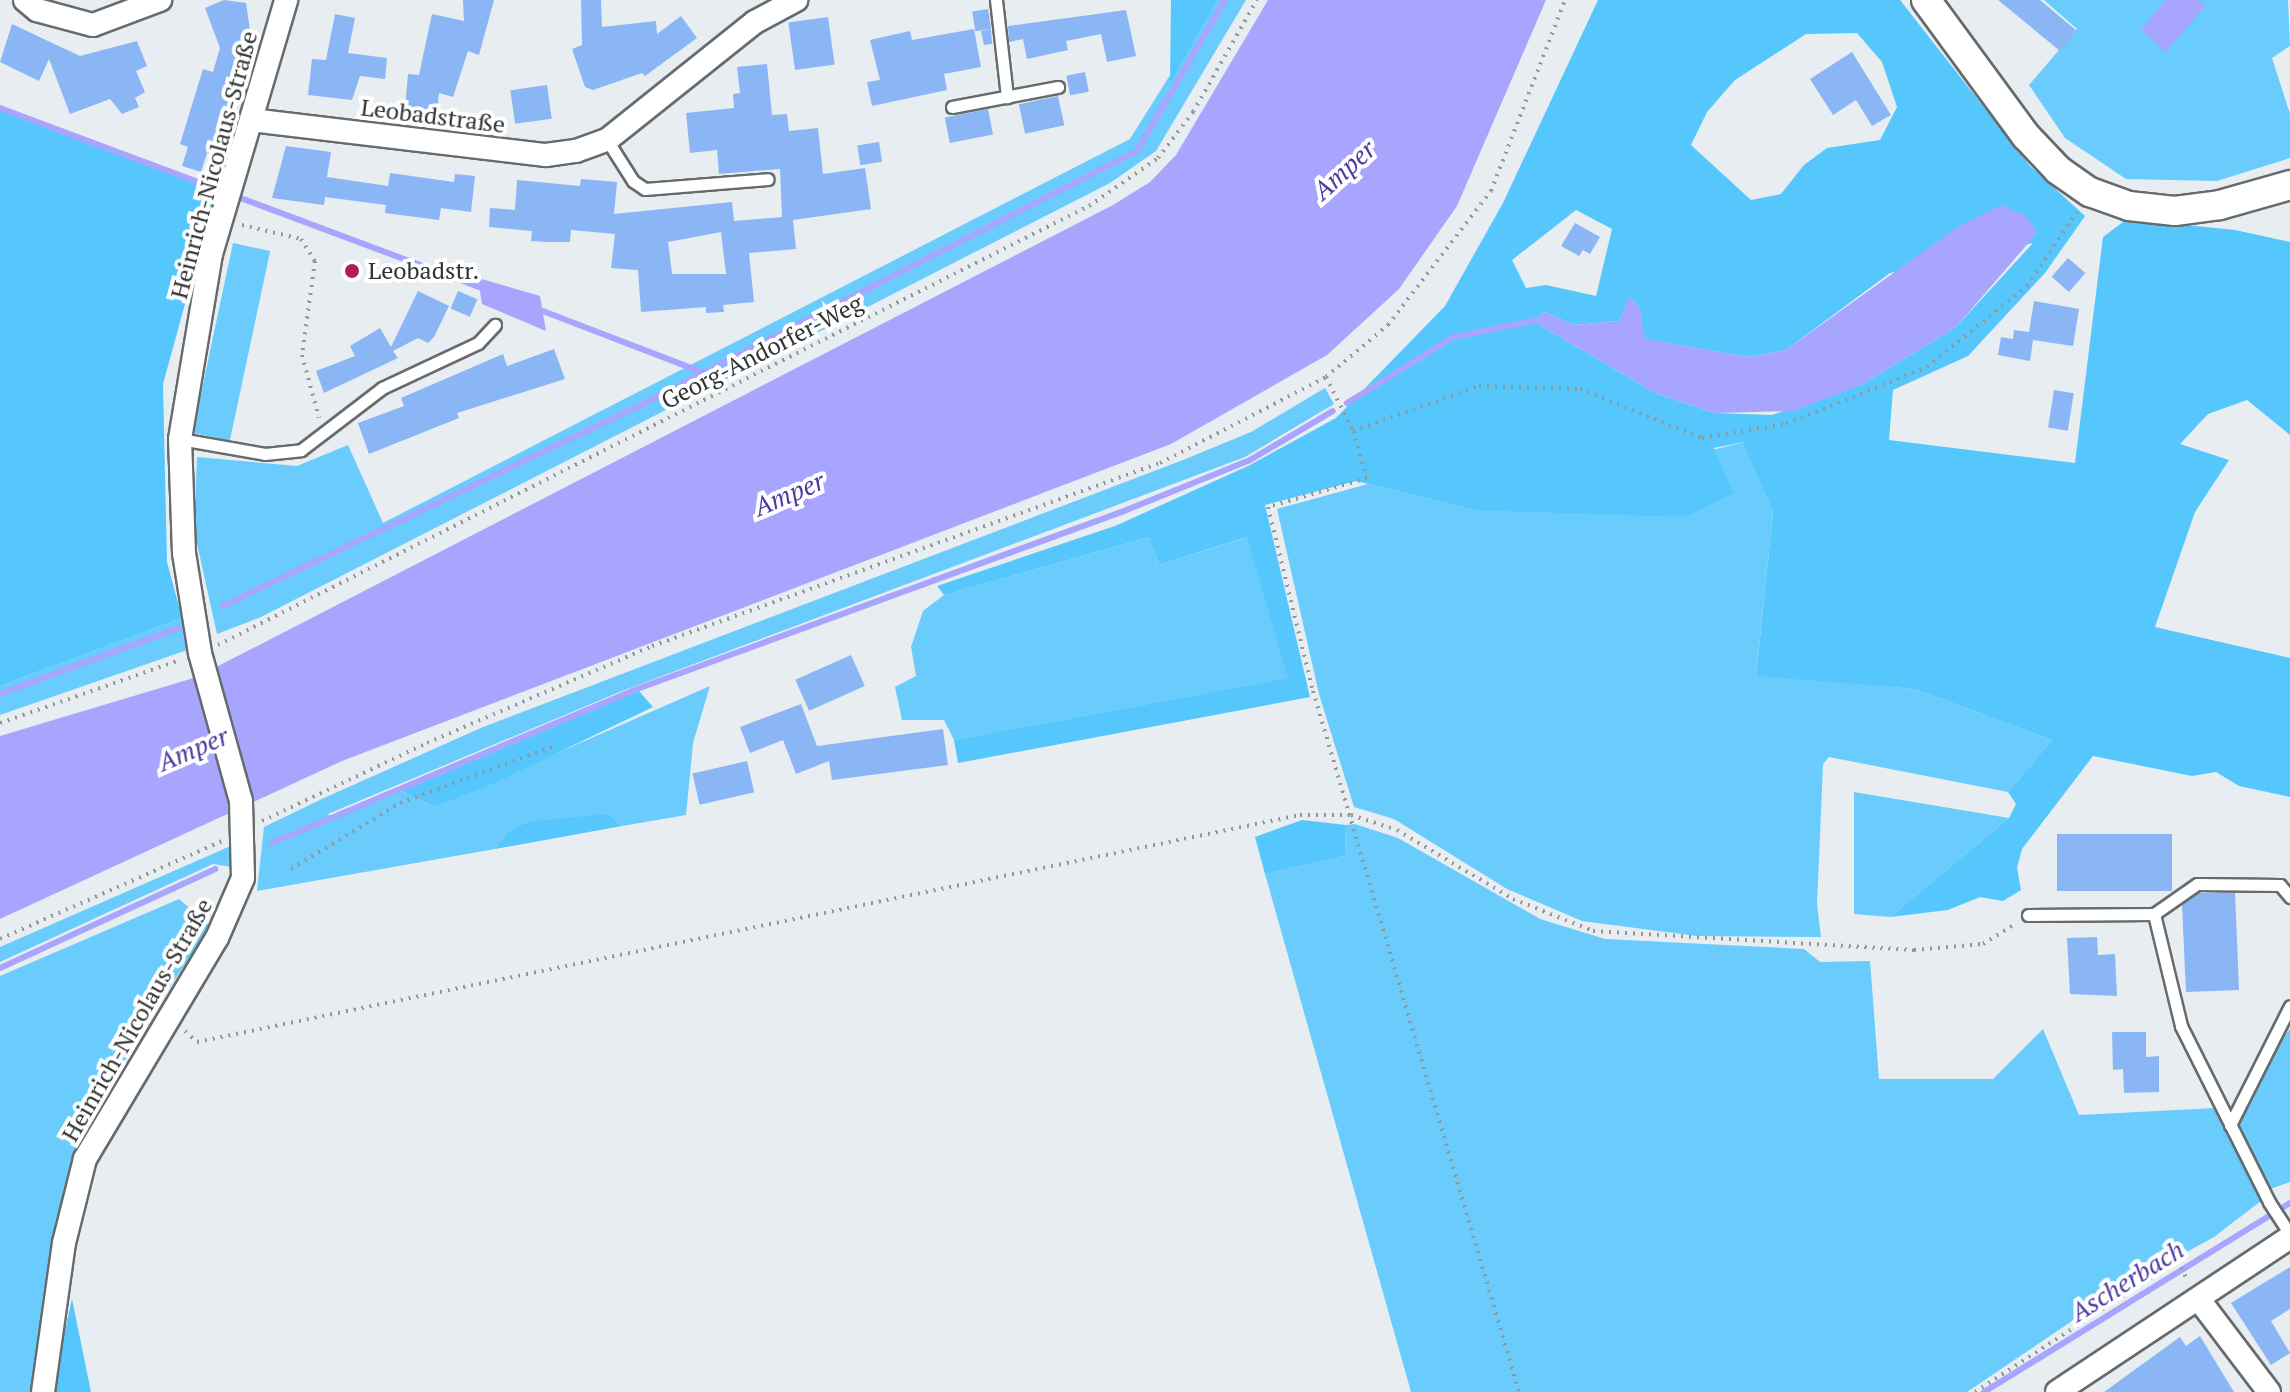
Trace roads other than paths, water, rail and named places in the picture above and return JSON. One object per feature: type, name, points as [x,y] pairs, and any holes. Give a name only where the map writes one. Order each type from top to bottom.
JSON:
[{"type":"street","points":[[25,0],[37,10],[93,25],[160,0]]},
{"type":"street","name":"Heinrich-Nicolaus-Straße","points":[[43,1392],[73,1193],[102,1124],[236,902],[252,827],[241,801],[205,659],[184,553],[180,439],[211,254],[286,0]]},
{"type":"street","name":"Leobadstraße","points":[[251,120],[546,155],[607,140],[755,22],[796,0]]},
{"type":"street","points":[[1926,0],[2026,136],[2058,170],[2090,192],[2129,206],[2175,211],[2220,205],[2290,185]]},
{"type":"street","points":[[2057,1392],[2200,1301],[2287,1231]]},
{"type":"street","points":[[2200,1301],[2269,1392]]},
{"type":"lane","points":[[996,0],[1007,97]]},
{"type":"lane","points":[[952,107],[1058,87]]},
{"type":"lane","points":[[607,140],[633,181],[645,189],[768,179]]},
{"type":"lane","points":[[180,439],[265,454],[301,450],[382,388],[478,343],[495,325]]},
{"type":"lane","points":[[2028,915],[2154,914],[2197,884],[2285,884],[2290,897]]},
{"type":"lane","points":[[2154,914],[2181,1026],[2269,1202],[2287,1231]]},
{"type":"lane","points":[[2230,1125],[2290,1006]]},
{"type":"water","name":"Amper","points":[[1268,0],[1546,0],[1457,206],[1399,289],[1327,355],[1171,444],[342,761],[0,919],[0,736],[197,677],[1113,205],[1150,182],[1176,155]]},
{"type":"water","points":[[2166,0],[2198,0],[2205,6],[2166,52],[2141,30]]},
{"type":"water","points":[[2001,205],[2026,216],[2037,233],[1956,327],[1863,384],[1794,411],[1715,413],[1655,393],[1533,321],[1545,312],[1574,325],[1619,321],[1630,296],[1640,309],[1645,339],[1749,357],[1786,350],[1959,226]]},
{"type":"water","points":[[478,278],[540,296],[546,331],[482,304]]},
{"type":"waterway","points":[[223,606],[637,407],[1137,151],[1225,0]]},
{"type":"waterway","points":[[0,108],[484,289]]},
{"type":"waterway","points":[[535,308],[704,373]]},
{"type":"waterway","points":[[1347,403],[1454,337],[1533,321]]},
{"type":"waterway","points":[[272,843],[637,689],[1124,511],[1250,460],[1333,411]]},
{"type":"waterway","points":[[0,694],[178,628]]},
{"type":"waterway","points":[[0,968],[215,869]]},
{"type":"waterway","name":"Ascherbach","points":[[1984,1392],[2290,1203]]},
{"type":"place","name":"Leobadstr.","points":[[352,271]]}]
